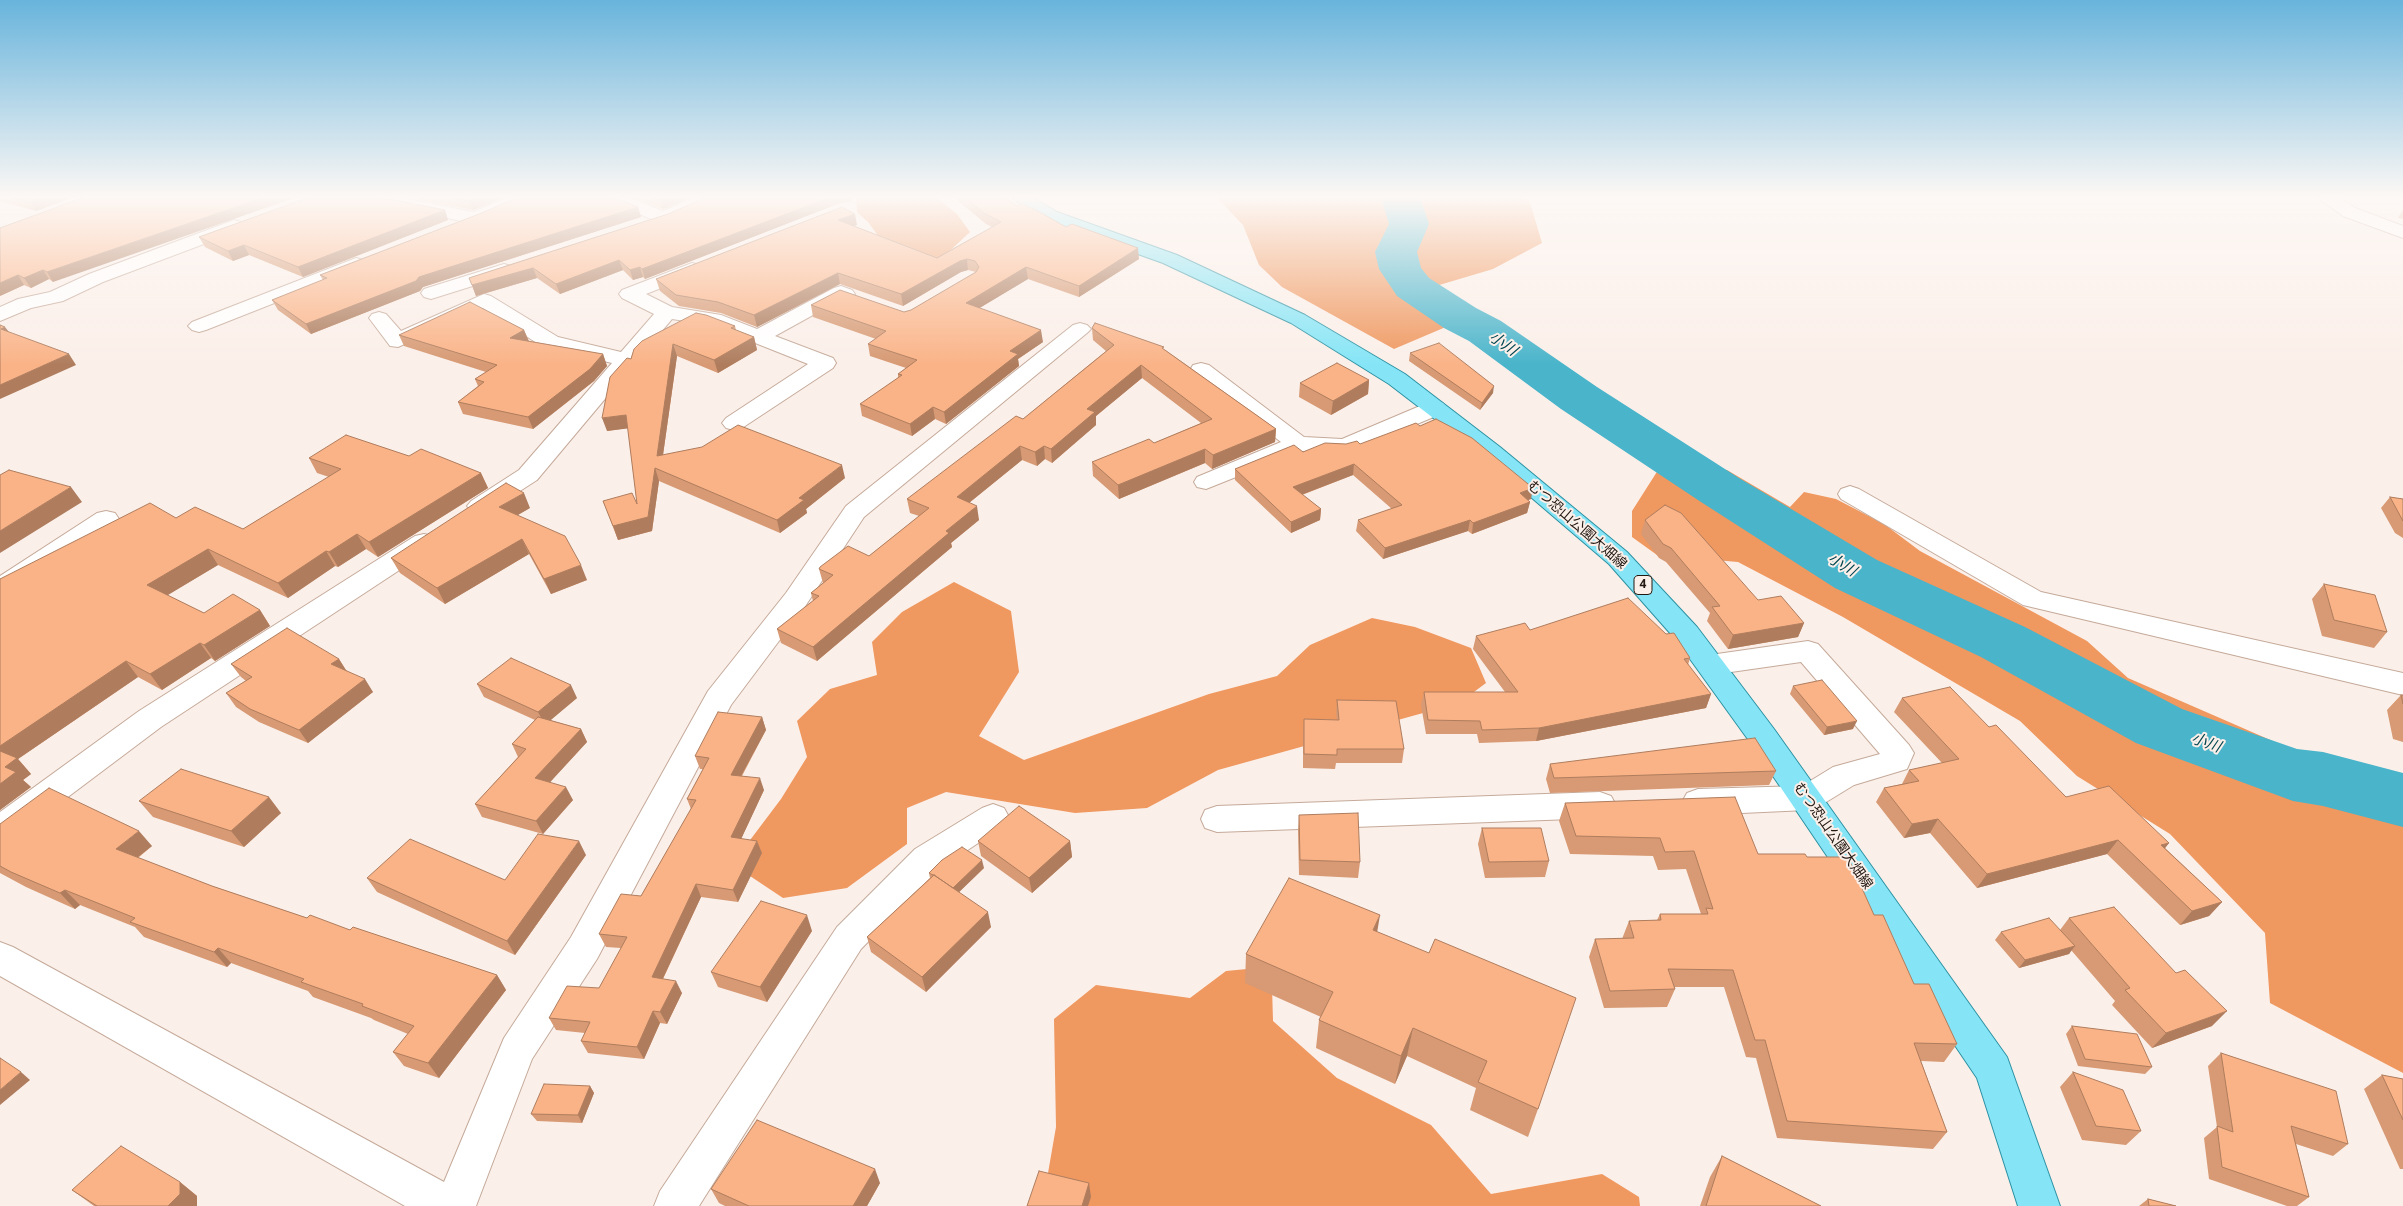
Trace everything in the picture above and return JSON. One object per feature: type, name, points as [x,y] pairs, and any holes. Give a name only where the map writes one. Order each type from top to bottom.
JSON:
[{"type":"main road","name":"むつ恐山公園大畑線","points":[[1152,253],[1298,318],[1397,379],[1492,452],[1618,558],[1687,634],[1710,665],[1807,798],[1994,1070],[2039,1206]]},
{"type":"street","points":[[0,315],[26,303],[56,297],[96,278],[161,253]]},
{"type":"street","points":[[199,326],[374,257]]},
{"type":"street","points":[[712,261],[629,294],[667,312],[714,319],[757,338],[826,363],[734,423]]},
{"type":"street","points":[[431,293],[523,264]]},
{"type":"street","points":[[757,338],[841,292],[859,299]]},
{"type":"street","points":[[379,318],[398,341],[484,300],[551,342],[626,360]]},
{"type":"street","points":[[0,830],[150,719],[528,475],[667,312]]},
{"type":"street","points":[[455,1206],[517,1050],[584,948],[719,699],[796,599],[855,512],[1080,329]]},
{"type":"street","points":[[1201,370],[1298,444]]},
{"type":"street","points":[[1206,482],[1298,444],[1345,446],[1435,408]]},
{"type":"street","points":[[1850,494],[2033,599],[2403,684]]},
{"type":"street","points":[[0,588],[106,518]]},
{"type":"street","points":[[1667,803],[1807,798],[1844,776],[1896,761],[1898,753],[1808,651],[1710,665]]},
{"type":"street","points":[[1217,819],[1627,804]]},
{"type":"street","points":[[675,1206],[849,938],[927,860],[993,817]]},
{"type":"street","points":[[0,958],[446,1206]]},
{"type":"shaded area","points":[[916,253],[947,253],[940,260]]},
{"type":"shaded area","points":[[1254,253],[1523,253],[1493,269],[1436,286],[1467,318],[1394,349],[1282,287],[1259,265]]},
{"type":"shaded area","points":[[1660,467],[1727,470],[1790,507],[1804,492],[1836,499],[1884,524],[1920,551],[2087,641],[2128,678],[2314,759],[2403,780],[2403,1073],[2270,1003],[2265,933],[2170,834],[2077,776],[2020,721],[1843,617],[1738,562],[1657,555],[1632,537],[1632,511]]},
{"type":"shaded area","points":[[954,582],[1011,611],[1019,672],[979,736],[1024,760],[1209,694],[1277,676],[1310,645],[1372,618],[1415,627],[1471,648],[1486,683],[1459,703],[1218,770],[1147,808],[1075,813],[946,792],[907,808],[907,844],[847,888],[783,898],[732,864],[781,799],[807,757],[797,721],[830,689],[877,675],[872,642],[902,612]]},
{"type":"shaded area","points":[[1247,969],[1272,987],[1273,1021],[1337,1078],[1431,1125],[1491,1194],[1602,1174],[1639,1197],[1640,1206],[1077,1206],[1048,1173],[1056,1127],[1054,1019],[1096,985],[1190,998],[1226,971]]},
{"type":"building","points":[[0,253],[101,253],[47,272],[43,270],[24,278],[18,275],[0,283]]},
{"type":"building","points":[[264,253],[333,253],[298,267]]},
{"type":"building","points":[[377,253],[493,253],[419,277],[416,281],[306,324],[272,300],[327,278],[320,275]]},
{"type":"building","points":[[546,253],[683,253],[642,269],[640,267],[630,270],[619,260],[556,284],[533,268],[472,285],[469,278]]},
{"type":"building","points":[[722,253],[925,253],[937,258],[945,253],[1130,253],[1079,286],[1026,267],[966,303],[1041,330],[1010,351],[1018,354],[944,412],[933,407],[910,424],[860,404],[902,375],[898,374],[917,360],[868,344],[886,331],[811,305],[840,290],[904,312],[911,310],[976,272],[979,267],[975,261],[967,259],[960,261],[901,294],[838,273],[754,315],[718,302],[676,295],[656,279]]},
{"type":"building","points":[[470,302],[524,330],[510,338],[603,354],[590,369],[528,417],[458,402],[484,382],[475,379],[497,365],[399,335]]},
{"type":"building","points":[[696,313],[735,326],[731,328],[754,337],[714,360],[673,344],[657,456],[702,447],[738,425],[842,465],[799,498],[804,500],[777,520],[655,468],[648,517],[613,526],[603,501],[632,493],[637,504],[626,415],[602,418],[610,377],[627,358],[631,359],[634,349],[642,341]]},
{"type":"building","points":[[1095,323],[1164,347],[1162,348],[1276,429],[1213,455],[1205,449],[1118,485],[1092,462],[1149,439],[1154,443],[1212,419],[1141,365],[1087,409],[1095,412],[1051,449],[1044,446],[1035,452],[1020,446],[957,497],[977,506],[946,531],[949,533],[813,647],[777,629],[819,596],[811,593],[833,575],[819,569],[820,567],[848,546],[869,556],[929,508],[907,499],[1016,416],[1023,419],[1114,345],[1092,328]]},
{"type":"building","points":[[0,325],[5,327],[1,329],[69,354],[0,385]]},
{"type":"building","points":[[1439,343],[1494,386],[1482,403],[1410,353]]},
{"type":"building","points":[[1337,363],[1369,380],[1333,401],[1300,383]]},
{"type":"building","points":[[1436,419],[1472,438],[1533,488],[1520,493],[1530,502],[1473,523],[1470,520],[1385,548],[1358,520],[1402,505],[1354,464],[1293,487],[1321,509],[1291,522],[1235,469],[1294,445],[1303,452],[1325,443],[1346,444],[1357,441],[1360,444],[1416,423],[1420,426]]},
{"type":"building","points":[[346,435],[409,456],[421,449],[481,473],[369,542],[357,534],[329,552],[326,551],[278,583],[208,549],[147,585],[204,613],[233,594],[260,610],[204,645],[200,643],[150,674],[126,661],[0,746],[0,579],[150,503],[176,518],[195,507],[243,529],[341,469],[309,458]]},
{"type":"building","points":[[9,470],[71,487],[0,531],[0,475]]},
{"type":"building","points":[[506,483],[524,493],[499,507],[565,536],[581,565],[544,579],[522,539],[437,588],[391,558]]},
{"type":"building","points":[[2390,497],[2403,499],[2403,521]]},
{"type":"building","points":[[1665,505],[1681,513],[1758,600],[1781,596],[1804,623],[1733,635],[1712,607],[1720,606],[1671,548],[1663,544],[1645,520]]},
{"type":"building","points":[[2324,584],[2375,595],[2387,632],[2334,620]]},
{"type":"building","points":[[1628,598],[1666,634],[1674,633],[1690,658],[1684,659],[1711,694],[1539,728],[1482,730],[1480,721],[1428,720],[1424,692],[1518,692],[1476,636],[1525,623],[1530,630]]},
{"type":"building","points":[[287,628],[339,659],[331,664],[365,679],[299,730],[250,709],[226,693],[252,677],[231,664]]},
{"type":"building","points":[[511,658],[571,685],[538,712],[477,684]]},
{"type":"building","points":[[1822,680],[1857,721],[1827,727],[1793,686]]},
{"type":"building","points":[[1950,687],[1989,727],[1996,725],[2066,797],[2109,786],[2169,843],[2161,845],[2222,902],[2192,911],[2118,840],[1987,874],[1938,819],[1912,824],[1884,788],[1919,781],[1909,770],[1959,759],[1902,698]]},
{"type":"building","points":[[1337,700],[1396,701],[1404,749],[1337,749],[1337,755],[1304,754],[1304,719],[1339,720]]},
{"type":"building","points":[[718,712],[762,717],[731,775],[760,778],[731,837],[757,841],[733,890],[696,884],[652,977],[676,981],[660,1012],[653,1011],[637,1047],[581,1041],[590,1022],[549,1018],[567,986],[599,988],[627,937],[599,934],[621,894],[641,896],[696,800],[687,799],[709,758],[695,756]]},
{"type":"building","points":[[538,717],[581,729],[535,778],[566,787],[536,821],[475,804],[526,749],[512,744]]},
{"type":"building","points":[[1755,738],[1776,771],[1554,778],[1550,764]]},
{"type":"building","points":[[0,751],[17,758],[5,767],[16,772],[0,784]]},
{"type":"building","points":[[181,769],[269,797],[231,831],[139,801]]},
{"type":"building","points":[[49,788],[139,831],[116,849],[212,886],[307,918],[310,915],[350,930],[353,927],[497,975],[428,1063],[393,1052],[414,1026],[362,1006],[363,1004],[301,982],[304,979],[218,948],[214,952],[130,922],[135,918],[65,890],[60,893],[0,866],[0,824]]},
{"type":"building","points":[[1735,797],[1758,854],[1805,854],[1807,857],[1848,857],[1874,915],[1883,915],[1914,984],[1929,984],[1957,1044],[1914,1043],[1947,1132],[1787,1121],[1765,1040],[1755,1040],[1733,970],[1668,969],[1675,989],[1610,991],[1595,939],[1634,938],[1629,921],[1661,920],[1660,914],[1708,914],[1706,908],[1713,909],[1694,851],[1665,852],[1660,838],[1576,836],[1565,803]]},
{"type":"building","points":[[1019,806],[1070,841],[1029,878],[978,841]]},
{"type":"building","points":[[1358,813],[1360,862],[1300,860],[1299,815]]},
{"type":"building","points":[[1482,828],[1541,828],[1549,861],[1489,862]]},
{"type":"building","points":[[538,834],[579,841],[507,941],[367,878],[410,839],[505,880]]},
{"type":"building","points":[[962,847],[982,860],[953,888],[929,873],[942,860]]},
{"type":"building","points":[[934,875],[988,912],[922,977],[867,937]]},
{"type":"building","points":[[1289,878],[1380,915],[1373,930],[1429,953],[1435,939],[1576,998],[1538,1109],[1478,1082],[1487,1061],[1413,1028],[1401,1056],[1319,1020],[1333,992],[1246,954]]},
{"type":"building","points":[[761,901],[807,915],[760,987],[711,972]]},
{"type":"building","points":[[2114,907],[2176,973],[2185,970],[2227,1011],[2166,1033],[2125,990],[2130,988],[2069,918]]},
{"type":"building","points":[[2049,918],[2075,946],[2025,960],[2001,932]]},
{"type":"building","points":[[2072,1026],[2137,1034],[2152,1067],[2085,1059]]},
{"type":"building","points":[[2221,1053],[2336,1091],[2348,1144],[2291,1126],[2309,1197],[2222,1167],[2217,1126],[2233,1132]]},
{"type":"building","points":[[0,1058],[21,1072],[0,1090]]},
{"type":"building","points":[[2073,1072],[2123,1090],[2141,1131],[2096,1126]]},
{"type":"building","points":[[2382,1075],[2403,1079],[2403,1120]]},
{"type":"building","points":[[544,1084],[590,1086],[578,1115],[531,1114]]},
{"type":"building","points":[[757,1120],[875,1169],[853,1206],[749,1206],[711,1189]]},
{"type":"building","points":[[121,1146],[180,1182],[180,1194],[168,1206],[97,1206],[72,1190]]},
{"type":"building","points":[[1722,1156],[1821,1206],[1706,1206]]},
{"type":"building","points":[[1039,1171],[1089,1183],[1082,1206],[1027,1206]]},
{"type":"building","points":[[2148,1199],[2176,1206],[2149,1206]]},
{"type":"waterway","name":"小川","points":[[1396,253],[1400,269],[1413,287],[1460,318],[1485,331],[1579,398],[1720,490],[1856,574],[1889,591],[2003,642],[2159,726],[2293,775],[2323,779],[2403,800]]}]
